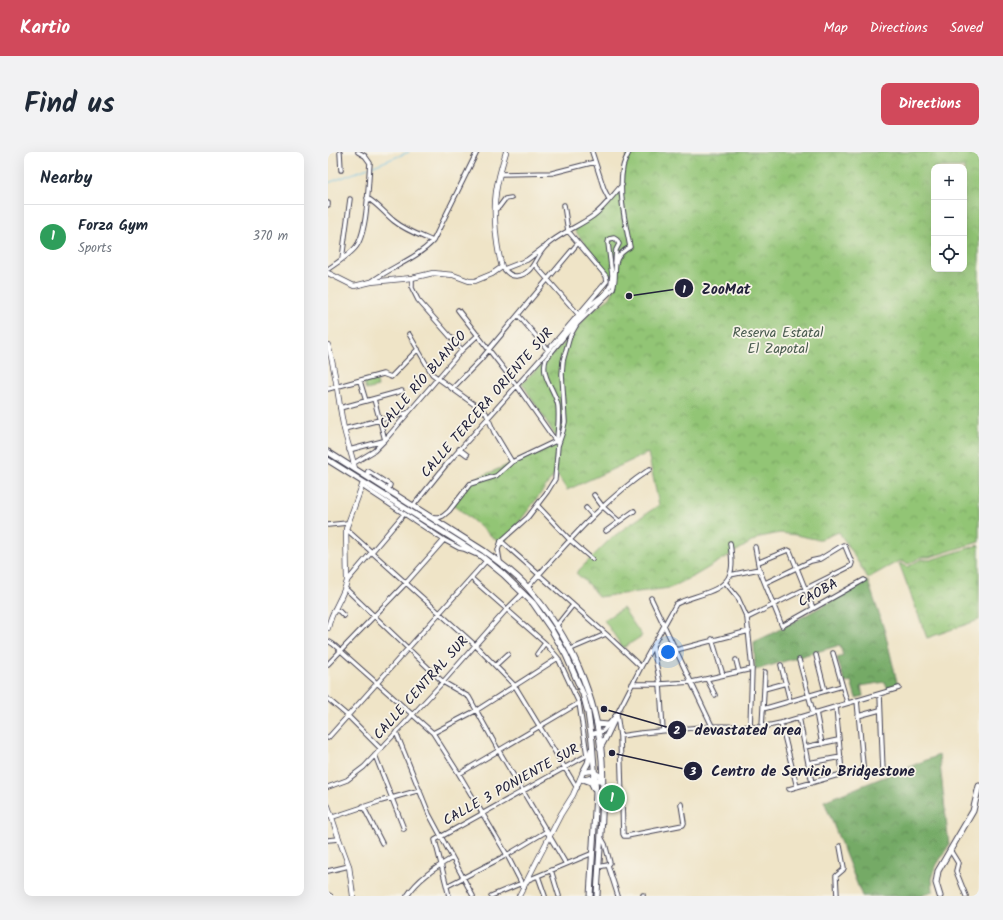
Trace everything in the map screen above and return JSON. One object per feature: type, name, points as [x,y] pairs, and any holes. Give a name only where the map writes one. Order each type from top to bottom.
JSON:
[{"type":"main road","points":[[328,452],[366,476],[375,478],[388,490],[500,562],[528,588],[557,625],[571,649],[590,695],[597,724],[602,779],[597,896]]},
{"type":"main road","points":[[328,460],[363,485],[481,556],[503,574],[533,604],[566,655],[583,694],[592,734],[596,793],[594,852],[590,896]]},
{"type":"main road","points":[[600,748],[616,715]]},
{"type":"main road","points":[[597,724],[608,725]]},
{"type":"main road","points":[[584,772],[592,741]]},
{"type":"main road","points":[[581,780],[591,782],[596,793]]},
{"type":"main road","points":[[940,896],[936,883],[938,871],[973,810],[979,786]]},
{"type":"street","points":[[340,152],[341,170]]},
{"type":"street","points":[[328,269],[357,246],[364,224],[370,163],[365,156],[358,152]]},
{"type":"street","points":[[371,282],[421,252],[433,241],[477,152]]},
{"type":"street","points":[[506,152],[496,193],[499,257],[503,268],[510,274],[517,276],[529,271],[535,265],[544,248]]},
{"type":"street","points":[[592,152],[604,189],[609,199]]},
{"type":"street","points":[[615,266],[619,255],[630,247],[624,217],[622,185],[623,166],[629,152]]},
{"type":"street","points":[[500,174],[552,173],[595,162]]},
{"type":"street","points":[[328,273],[354,286],[371,282],[412,278],[428,273],[453,275],[469,281],[475,281],[503,268],[526,260],[568,231],[594,216],[622,185]]},
{"type":"street","points":[[367,198],[378,205],[403,228],[433,241]]},
{"type":"street","points":[[496,209],[505,199],[511,198]]},
{"type":"street","points":[[342,259],[350,199]]},
{"type":"street","points":[[452,389],[489,350],[578,243],[568,231],[564,205]]},
{"type":"street","points":[[432,518],[443,516],[449,511],[470,484],[496,476],[512,462],[556,441],[558,438],[558,407],[545,374],[544,364],[546,359],[589,306],[606,293],[611,284],[612,275],[608,243],[610,239],[614,238],[619,244],[616,250],[615,282],[613,289],[577,324],[570,336],[563,361],[562,374],[565,422],[558,446],[555,479],[528,517],[501,541],[498,550],[500,562]]},
{"type":"street","name":"CALLE TERCERA ORIENTE SUR","points":[[413,506],[460,449],[517,386],[607,281],[607,278],[578,243]]},
{"type":"street","points":[[535,265],[578,314]]},
{"type":"street","points":[[412,278],[412,288],[418,300],[462,350]]},
{"type":"street","points":[[458,310],[517,386],[558,446]]},
{"type":"street","points":[[518,315],[548,350]]},
{"type":"street","points":[[410,334],[432,374],[486,413],[499,442],[512,462]]},
{"type":"street","name":"CALLE RÍO BLANCO","points":[[354,463],[374,451],[462,350],[478,335]]},
{"type":"street","points":[[328,346],[336,374],[344,429],[355,469]]},
{"type":"street","points":[[328,389],[384,374],[391,377],[418,349]]},
{"type":"street","points":[[360,381],[366,401]]},
{"type":"street","points":[[340,408],[402,391]]},
{"type":"street","points":[[374,399],[384,440]]},
{"type":"street","points":[[344,429],[408,413]]},
{"type":"street","name":"CALLE RÍO BLANCO","points":[[349,450],[384,440]]},
{"type":"street","points":[[460,449],[467,455]]},
{"type":"street","points":[[528,588],[570,540],[603,506],[650,469]]},
{"type":"street","points":[[328,628],[331,613],[345,588],[347,581],[347,523],[363,485],[444,540],[458,548],[481,556]]},
{"type":"street","points":[[594,495],[619,521]]},
{"type":"street","points":[[537,505],[570,540],[592,559]]},
{"type":"street","points":[[586,508],[593,516]]},
{"type":"street","points":[[606,531],[634,511]]},
{"type":"street","points":[[347,581],[404,514]]},
{"type":"street","points":[[328,525],[347,523]]},
{"type":"street","points":[[346,529],[475,645],[515,686],[577,788]]},
{"type":"street","points":[[328,664],[406,583],[444,540]]},
{"type":"street","points":[[501,541],[641,666]]},
{"type":"street","points":[[592,734],[603,730],[616,715],[641,666],[676,604],[684,599],[721,587],[725,582],[730,575],[730,543]]},
{"type":"street","points":[[747,618],[805,590],[851,566],[852,564],[844,545],[820,559],[765,583]]},
{"type":"street","points":[[755,547],[759,569],[773,605]]},
{"type":"street","points":[[758,562],[790,551],[813,608]]},
{"type":"street","points":[[328,738],[486,561]]},
{"type":"street","points":[[730,575],[759,569]]},
{"type":"street","points":[[471,578],[507,609],[558,658],[580,703],[589,754]]},
{"type":"street","name":"CAOBA","points":[[773,605],[782,626],[864,580]]},
{"type":"street","points":[[725,582],[738,598],[747,618],[752,668],[750,727]]},
{"type":"street","points":[[345,588],[443,682],[469,697],[566,864]]},
{"type":"street","name":"CALLE CENTRAL SUR","points":[[328,787],[347,780],[375,755],[523,593]]},
{"type":"street","points":[[651,598],[712,726]]},
{"type":"street","points":[[557,625],[573,605]]},
{"type":"street","points":[[331,613],[339,611],[344,616]]},
{"type":"street","points":[[676,650],[712,639],[749,631]]},
{"type":"street","points":[[571,649],[606,634]]},
{"type":"street","points":[[712,639],[723,675]]},
{"type":"street","points":[[328,640],[433,733],[507,855],[523,886]]},
{"type":"street","points":[[537,654],[545,644]]},
{"type":"street","points":[[653,646],[660,684],[663,731]]},
{"type":"street","points":[[833,653],[847,702]]},
{"type":"street","points":[[496,665],[508,654]]},
{"type":"street","points":[[816,655],[825,691]]},
{"type":"street","points":[[433,733],[477,710],[558,658]]},
{"type":"street","points":[[736,660],[739,672]]},
{"type":"street","points":[[799,660],[808,695],[815,712],[822,744]]},
{"type":"street","points":[[781,665],[790,701]]},
{"type":"street","points":[[632,684],[692,682],[752,668]]},
{"type":"street","points":[[762,727],[765,672]]},
{"type":"street","points":[[707,678],[714,695]]},
{"type":"street","points":[[764,689],[786,683]]},
{"type":"street","points":[[763,709],[842,686]]},
{"type":"street","points":[[620,736],[640,732],[712,726],[762,727],[781,723],[847,702],[899,688]]},
{"type":"street","points":[[880,694],[883,772]]},
{"type":"street","points":[[328,699],[348,716],[381,749]]},
{"type":"street","points":[[857,700],[864,776]]},
{"type":"street","points":[[328,706],[333,703]]},
{"type":"street","points":[[459,774],[580,703]]},
{"type":"street","points":[[789,789],[842,774],[836,706]]},
{"type":"street","points":[[858,716],[880,710]]},
{"type":"street","points":[[616,715],[620,736],[624,836],[684,824],[681,804]]},
{"type":"street","points":[[799,717],[812,783]]},
{"type":"street","points":[[781,723],[797,787]]},
{"type":"street","points":[[396,732],[429,814],[473,896]]},
{"type":"street","points":[[805,747],[838,740]]},
{"type":"street","name":"CALLE 3 PONIENTE SUR","points":[[441,836],[589,754]]},
{"type":"street","points":[[375,755],[404,829]]},
{"type":"street","points":[[808,763],[841,757]]},
{"type":"street","points":[[520,896],[523,886],[528,880],[549,834],[577,788],[584,772],[592,771],[595,776],[602,779]]},
{"type":"street","points":[[581,780],[595,776]]},
{"type":"street","points":[[330,816],[333,817],[363,806],[420,790]]},
{"type":"street","points":[[328,806],[330,816],[349,866],[353,896]]},
{"type":"street","points":[[363,806],[382,844]]},
{"type":"street","points":[[447,886],[549,834]]},
{"type":"street","points":[[441,836],[435,841],[449,896]]},
{"type":"street","points":[[600,836],[607,850],[610,863],[608,865],[618,896]]},
{"type":"street","points":[[328,840],[339,839]]},
{"type":"street","points":[[837,896],[836,876],[844,868],[840,846]]},
{"type":"street","points":[[950,850],[958,863],[956,871],[966,896]]},
{"type":"street","points":[[528,880],[594,852]]},
{"type":"street","points":[[407,896],[420,881],[441,864],[452,858]]},
{"type":"street","points":[[598,867],[608,865]]},
{"type":"street","points":[[328,871],[349,866]]},
{"type":"street","points":[[551,870],[559,896]]},
{"type":"street","points":[[538,876],[546,896]]},
{"type":"street","points":[[491,896],[523,886]]},
{"type":"green space","name":"Reserva Estatal El Zapotal","points":[[630,152],[979,152],[979,542],[930,557],[921,557],[909,564],[899,561],[868,578],[839,532],[821,539],[780,533],[760,537],[696,575],[670,588],[598,597],[591,587],[576,573],[609,540],[659,505],[648,453],[567,490],[556,473],[502,545],[453,504],[470,481],[560,443],[522,383],[575,332],[589,313],[610,298],[613,292],[615,284],[573,228],[608,206],[622,187],[623,171],[627,156]]},
{"type":"green space","points":[[376,379],[378,387],[366,390],[364,382]]},
{"type":"green space","points":[[979,545],[979,620],[927,638],[899,563],[908,567],[921,559],[930,560]]},
{"type":"green space","points":[[868,581],[885,632],[898,686],[888,689],[885,682],[861,686],[863,696],[856,698],[851,681],[845,683],[837,658],[843,656],[840,645],[755,670],[754,642]]},
{"type":"green space","points":[[623,608],[642,636],[623,648],[604,620]]},
{"type":"green space","points":[[939,755],[949,845],[936,866],[932,879],[933,891],[921,896],[862,896],[824,801]]},
{"type":"waterway","points":[[371,167],[409,152]]},
{"type":"waterway","points":[[328,183],[368,168]]},
{"type":"place","name":"ZooMat","points":[[629,296]]},
{"type":"place","name":"devastated area","points":[[604,709]]},
{"type":"place","name":"Centro de Servicio Bridgestone","points":[[612,753]]},
{"type":"place","name":"Forza Gym","points":[[612,798]]}]
